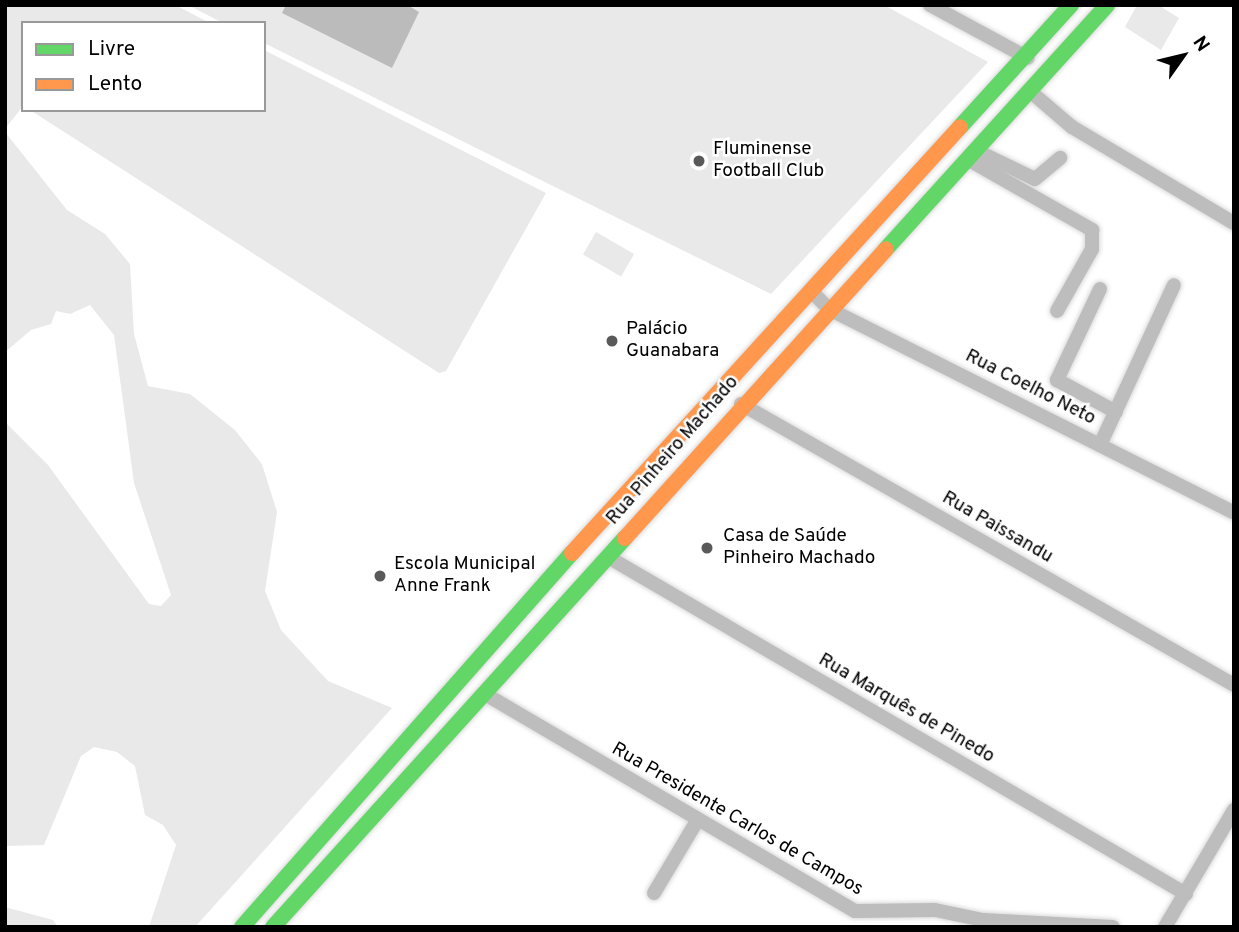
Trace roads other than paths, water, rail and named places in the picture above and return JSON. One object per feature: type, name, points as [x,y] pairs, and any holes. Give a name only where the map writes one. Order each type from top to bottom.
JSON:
[{"type":"main road","name":"Rua Pinheiro Machado","points":[[242,927],[407,733],[1028,58],[1072,5]]},
{"type":"main road","name":"Rua Pinheiro Machado","points":[[273,927],[485,694],[741,404],[1031,92],[1107,5]]},
{"type":"street","points":[[930,5],[1028,58]]},
{"type":"street","points":[[1031,92],[1072,127],[1234,223]]},
{"type":"street","points":[[973,155],[1035,179],[1060,158]]},
{"type":"street","points":[[973,155],[1092,230],[1092,249],[1057,310]]},
{"type":"street","points":[[1100,445],[1174,285]]},
{"type":"street","points":[[1100,289],[1057,380],[1116,412]]},
{"type":"street","name":"Rua Coelho Neto","points":[[812,292],[829,309],[1234,513]]},
{"type":"street","name":"Rua Paissandu","points":[[741,404],[1234,685]]},
{"type":"street","name":"Rua Marquês de Pinedo","points":[[607,557],[1185,894]]},
{"type":"street","name":"Rua Presidente Carlos de Campos","points":[[485,694],[697,821],[855,911],[935,910],[983,920],[1113,927]]},
{"type":"street","points":[[1165,927],[1234,810]]},
{"type":"street","points":[[654,893],[697,821]]},
{"type":"place","name":"Fluminense Football Club","points":[[699,161]]},
{"type":"place","name":"Palácio Guanabara","points":[[612,341]]},
{"type":"place","name":"Casa de Saúde Pinheiro Machado","points":[[707,548]]},
{"type":"place","name":"Escola Municipal Anne Frank","points":[[380,576]]}]
